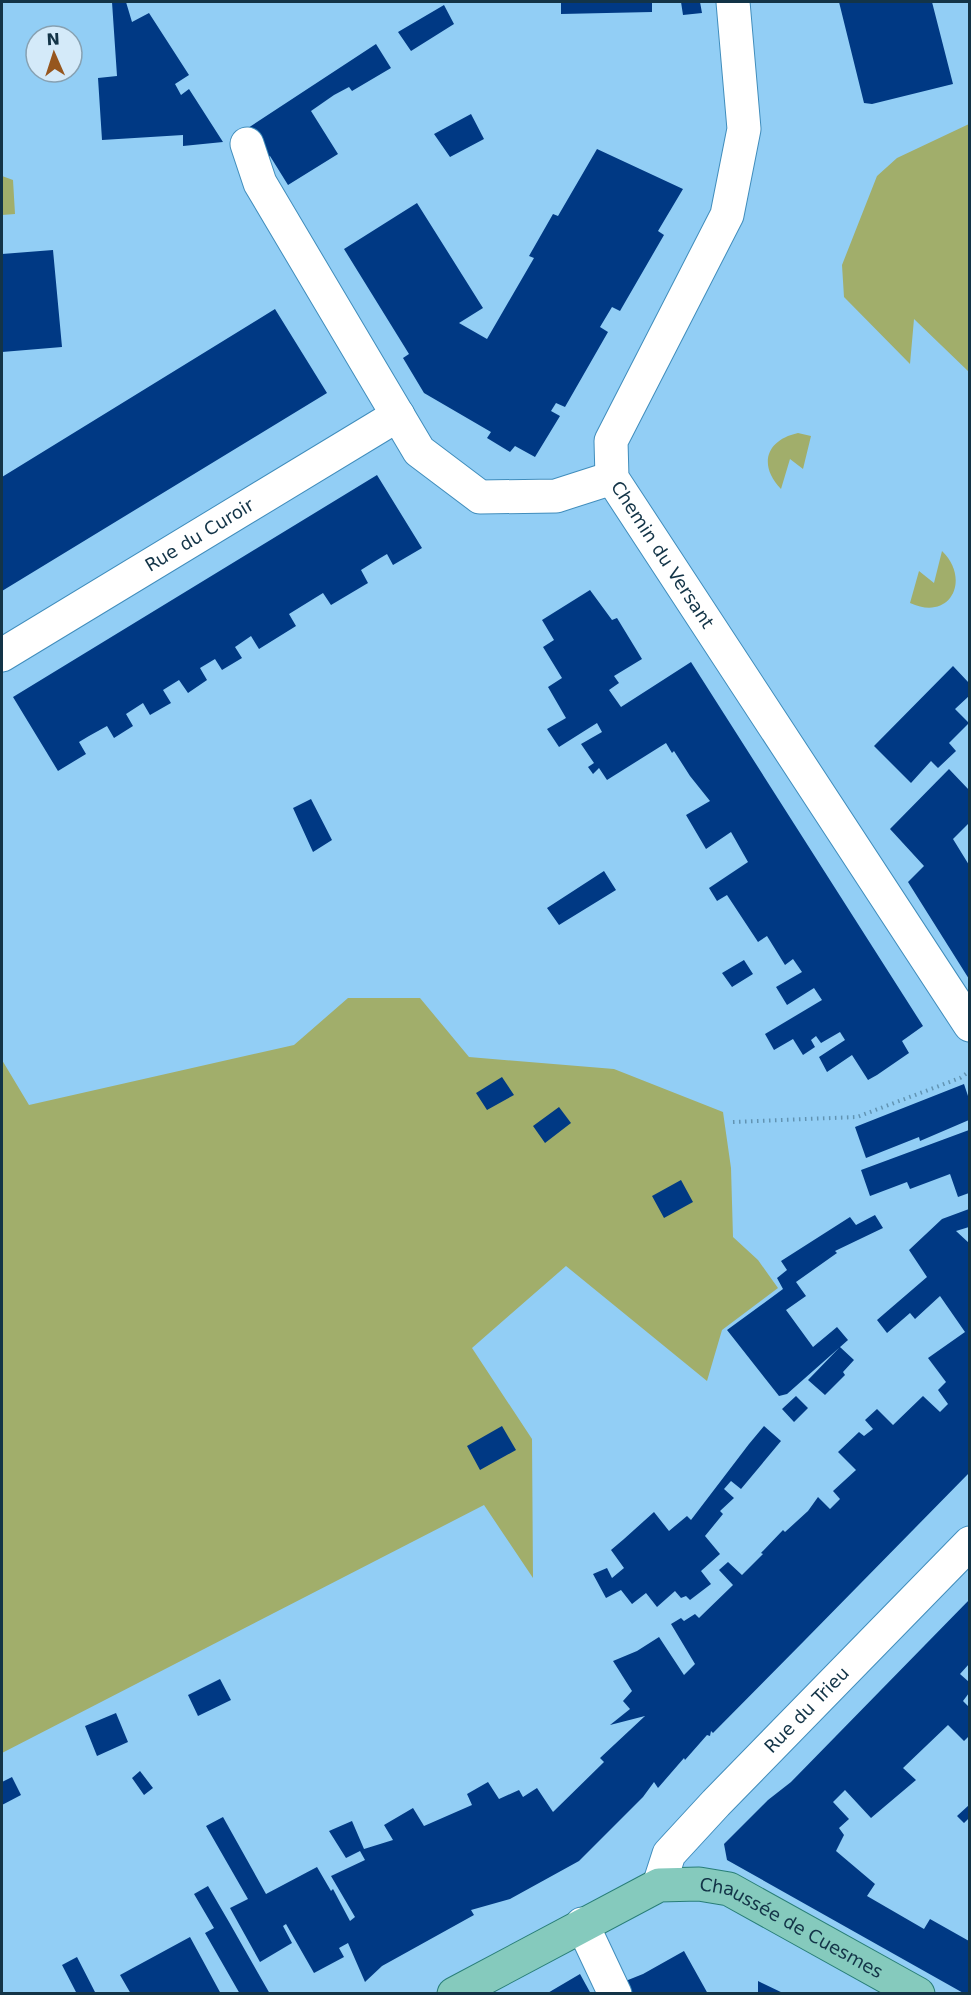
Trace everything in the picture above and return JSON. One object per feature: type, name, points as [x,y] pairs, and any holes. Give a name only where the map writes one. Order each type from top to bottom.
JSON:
[{"type":"main road","name":"Chaussée de Cuesmes","points":[[659,1886],[699,1884],[729,1889],[918,1994]]},
{"type":"main road","points":[[454,1994],[582,1924],[659,1886]]},
{"type":"street","name":"Chemin du Versant","points":[[733,2],[744,129],[728,215],[611,441],[612,478],[969,1026]]},
{"type":"street","points":[[247,144],[260,183],[420,451],[480,497],[556,496],[612,478]]},
{"type":"street","name":"Rue du Curoir","points":[[2,655],[398,415]]},
{"type":"street","name":"Rue du Trieu","points":[[659,1886],[669,1854],[969,1543]]},
{"type":"street","points":[[582,1924],[615,1994]]},
{"type":"path","points":[[733,1122],[857,1116],[960,1078],[969,1071]]},
{"type":"green space","points":[[969,124],[969,372],[914,319],[910,364],[844,297],[842,265],[877,176],[897,158]]},
{"type":"green space","points":[[2,176],[13,180],[15,214],[2,215]]},
{"type":"green space","points":[[798,433],[811,436],[803,469],[790,459],[781,489],[769,471],[769,455],[772,447],[779,441]]},
{"type":"green space","points":[[942,551],[951,562],[955,574],[952,595],[946,602],[936,607],[924,607],[910,603],[919,571],[934,583]]},
{"type":"green space","points":[[348,998],[420,998],[469,1057],[614,1069],[723,1112],[731,1168],[733,1237],[758,1260],[778,1288],[722,1330],[707,1381],[566,1266],[472,1348],[532,1439],[533,1578],[484,1505],[2,1753],[2,1060],[29,1105],[294,1045]]},
{"type":"building","points":[[112,2],[126,2],[132,22],[149,13],[189,75],[175,84],[181,95],[189,89],[223,142],[183,146],[183,135],[102,140],[98,78],[117,76]]},
{"type":"building","points":[[561,2],[652,2],[652,12],[561,14]]},
{"type":"building","points":[[681,2],[700,2],[702,13],[683,15]]},
{"type":"building","points":[[839,2],[932,2],[953,84],[872,104],[864,103]]},
{"type":"building","points":[[444,5],[454,24],[411,51],[398,32]]},
{"type":"building","points":[[376,44],[391,68],[352,91],[349,87],[334,95],[311,111],[338,154],[288,185],[270,156],[267,158],[248,128]]},
{"type":"building","points":[[471,114],[484,139],[450,157],[434,134]]},
{"type":"building","points":[[597,149],[683,189],[658,231],[664,235],[620,311],[612,307],[600,327],[608,332],[565,407],[556,403],[551,411],[560,416],[535,457],[515,446],[510,452],[487,438],[491,432],[424,393],[403,358],[409,354],[344,249],[417,203],[483,308],[459,323],[487,339],[534,258],[529,256],[553,214],[558,216]]},
{"type":"building","points":[[53,250],[62,347],[2,352],[2,254]]},
{"type":"building","points":[[275,309],[327,393],[2,591],[2,477]]},
{"type":"building","points":[[377,475],[422,548],[393,565],[387,554],[361,570],[368,583],[331,605],[323,593],[289,614],[296,626],[259,649],[251,636],[235,647],[242,658],[222,670],[215,659],[200,668],[207,680],[188,693],[179,680],[163,690],[171,703],[150,715],[143,703],[126,714],[133,726],[114,738],[107,726],[79,742],[86,754],[58,771],[13,697]]},
{"type":"building","points":[[590,590],[612,620],[617,618],[642,659],[614,676],[619,683],[609,690],[621,707],[691,662],[923,1026],[902,1041],[909,1053],[877,1075],[868,1080],[852,1055],[827,1072],[819,1057],[845,1040],[840,1032],[821,1043],[816,1036],[811,1040],[815,1047],[803,1055],[793,1039],[774,1050],[765,1034],[822,1000],[814,988],[787,1005],[776,987],[802,972],[793,959],[785,965],[767,936],[758,942],[727,895],[717,901],[709,888],[748,862],[731,832],[706,849],[686,815],[710,801],[674,751],[672,753],[666,743],[607,780],[599,768],[593,774],[588,767],[594,763],[581,744],[602,732],[597,723],[559,747],[547,729],[566,718],[548,687],[562,678],[543,647],[554,640],[542,620]]},
{"type":"building","points":[[953,666],[969,683],[969,696],[955,709],[969,723],[949,743],[956,751],[938,768],[931,761],[911,783],[874,746]]},
{"type":"building","points":[[949,769],[969,790],[969,823],[953,839],[969,865],[969,979],[908,882],[924,866],[890,829]]},
{"type":"building","points":[[311,799],[332,840],[313,852],[293,808]]},
{"type":"building","points":[[604,871],[616,890],[559,925],[547,908]]},
{"type":"building","points":[[744,960],[753,974],[732,987],[722,973]]},
{"type":"building","points":[[502,1077],[514,1095],[487,1110],[476,1093]]},
{"type":"building","points":[[964,1084],[969,1099],[969,1120],[920,1141],[919,1137],[866,1158],[855,1127]]},
{"type":"building","points":[[559,1107],[571,1123],[545,1143],[533,1126]]},
{"type":"building","points":[[969,1130],[969,1193],[958,1197],[950,1174],[910,1189],[907,1182],[870,1196],[861,1170]]},
{"type":"building","points":[[681,1180],[693,1202],[664,1218],[652,1196]]},
{"type":"building","points":[[969,1209],[969,1227],[956,1231],[969,1243],[969,1473],[713,1733],[711,1731],[710,1736],[707,1735],[685,1760],[684,1758],[658,1788],[654,1782],[643,1797],[579,1861],[510,1899],[471,1910],[474,1915],[382,1966],[365,1982],[348,1943],[339,1948],[344,1957],[314,1973],[286,1924],[283,1926],[292,1943],[260,1962],[230,1908],[248,1899],[206,1826],[223,1817],[266,1894],[317,1867],[331,1891],[333,1889],[350,1921],[355,1917],[331,1876],[365,1860],[360,1851],[346,1858],[329,1831],[352,1821],[364,1849],[393,1840],[384,1825],[413,1808],[424,1826],[472,1805],[467,1794],[488,1782],[499,1799],[519,1790],[523,1797],[537,1788],[553,1812],[604,1762],[600,1758],[645,1716],[610,1725],[630,1709],[623,1701],[632,1691],[613,1661],[637,1651],[659,1637],[684,1675],[695,1664],[671,1624],[681,1618],[684,1621],[695,1614],[699,1618],[733,1585],[719,1570],[728,1562],[742,1575],[783,1530],[785,1532],[808,1511],[818,1497],[830,1509],[840,1499],[833,1491],[856,1470],[838,1452],[859,1432],[864,1436],[873,1429],[865,1420],[877,1409],[893,1425],[923,1396],[940,1412],[948,1404],[938,1390],[946,1382],[928,1358],[965,1332],[940,1296],[915,1319],[910,1313],[887,1333],[877,1320],[927,1277],[909,1250],[942,1219]]},
{"type":"building","points":[[875,1215],[883,1228],[835,1251],[837,1253],[796,1282],[806,1296],[786,1310],[813,1347],[837,1327],[848,1340],[787,1394],[779,1396],[727,1330],[783,1289],[777,1278],[787,1270],[781,1261],[850,1217],[856,1225]]},
{"type":"building","points":[[840,1347],[854,1360],[843,1372],[845,1375],[825,1395],[808,1380]]},
{"type":"building","points":[[796,1396],[808,1408],[794,1422],[782,1409]]},
{"type":"building","points":[[502,1426],[516,1450],[480,1470],[467,1446]]},
{"type":"building","points":[[764,1426],[781,1441],[741,1489],[731,1481],[724,1489],[734,1498],[720,1511],[723,1514],[705,1536],[720,1554],[701,1571],[711,1584],[690,1600],[686,1596],[681,1598],[675,1591],[657,1607],[646,1593],[632,1604],[621,1590],[606,1598],[593,1574],[607,1568],[612,1578],[624,1568],[611,1550],[654,1512],[669,1531],[687,1516],[691,1520]]},
{"type":"building","points":[[969,1600],[969,1664],[960,1674],[969,1682],[969,1693],[963,1701],[969,1707],[969,1736],[964,1741],[948,1725],[903,1768],[916,1780],[871,1818],[845,1790],[833,1802],[849,1819],[839,1828],[844,1835],[836,1851],[875,1884],[867,1896],[924,1929],[930,1919],[969,1941],[969,1994],[965,1994],[727,1860],[724,1844],[768,1800],[791,1782]]},
{"type":"building","points":[[220,1679],[231,1700],[198,1716],[188,1695]]},
{"type":"building","points":[[116,1713],[128,1742],[97,1756],[85,1726]]},
{"type":"building","points":[[140,1771],[153,1788],[144,1795],[132,1778]]},
{"type":"building","points":[[12,1777],[21,1795],[2,1805],[2,1782]]},
{"type":"building","points":[[969,1805],[969,1818],[964,1823],[957,1816]]},
{"type":"building","points":[[208,1886],[270,1994],[240,1994],[205,1933],[214,1928],[194,1894]]},
{"type":"building","points":[[190,1937],[221,1994],[131,1994],[120,1975]]},
{"type":"building","points":[[684,1951],[708,1994],[623,1994],[618,1984],[643,1974]]},
{"type":"building","points":[[77,1957],[96,1994],[77,1994],[62,1965]]},
{"type":"building","points":[[580,1974],[591,1994],[546,1994]]},
{"type":"building","points":[[758,1981],[785,1994],[758,1994]]}]
